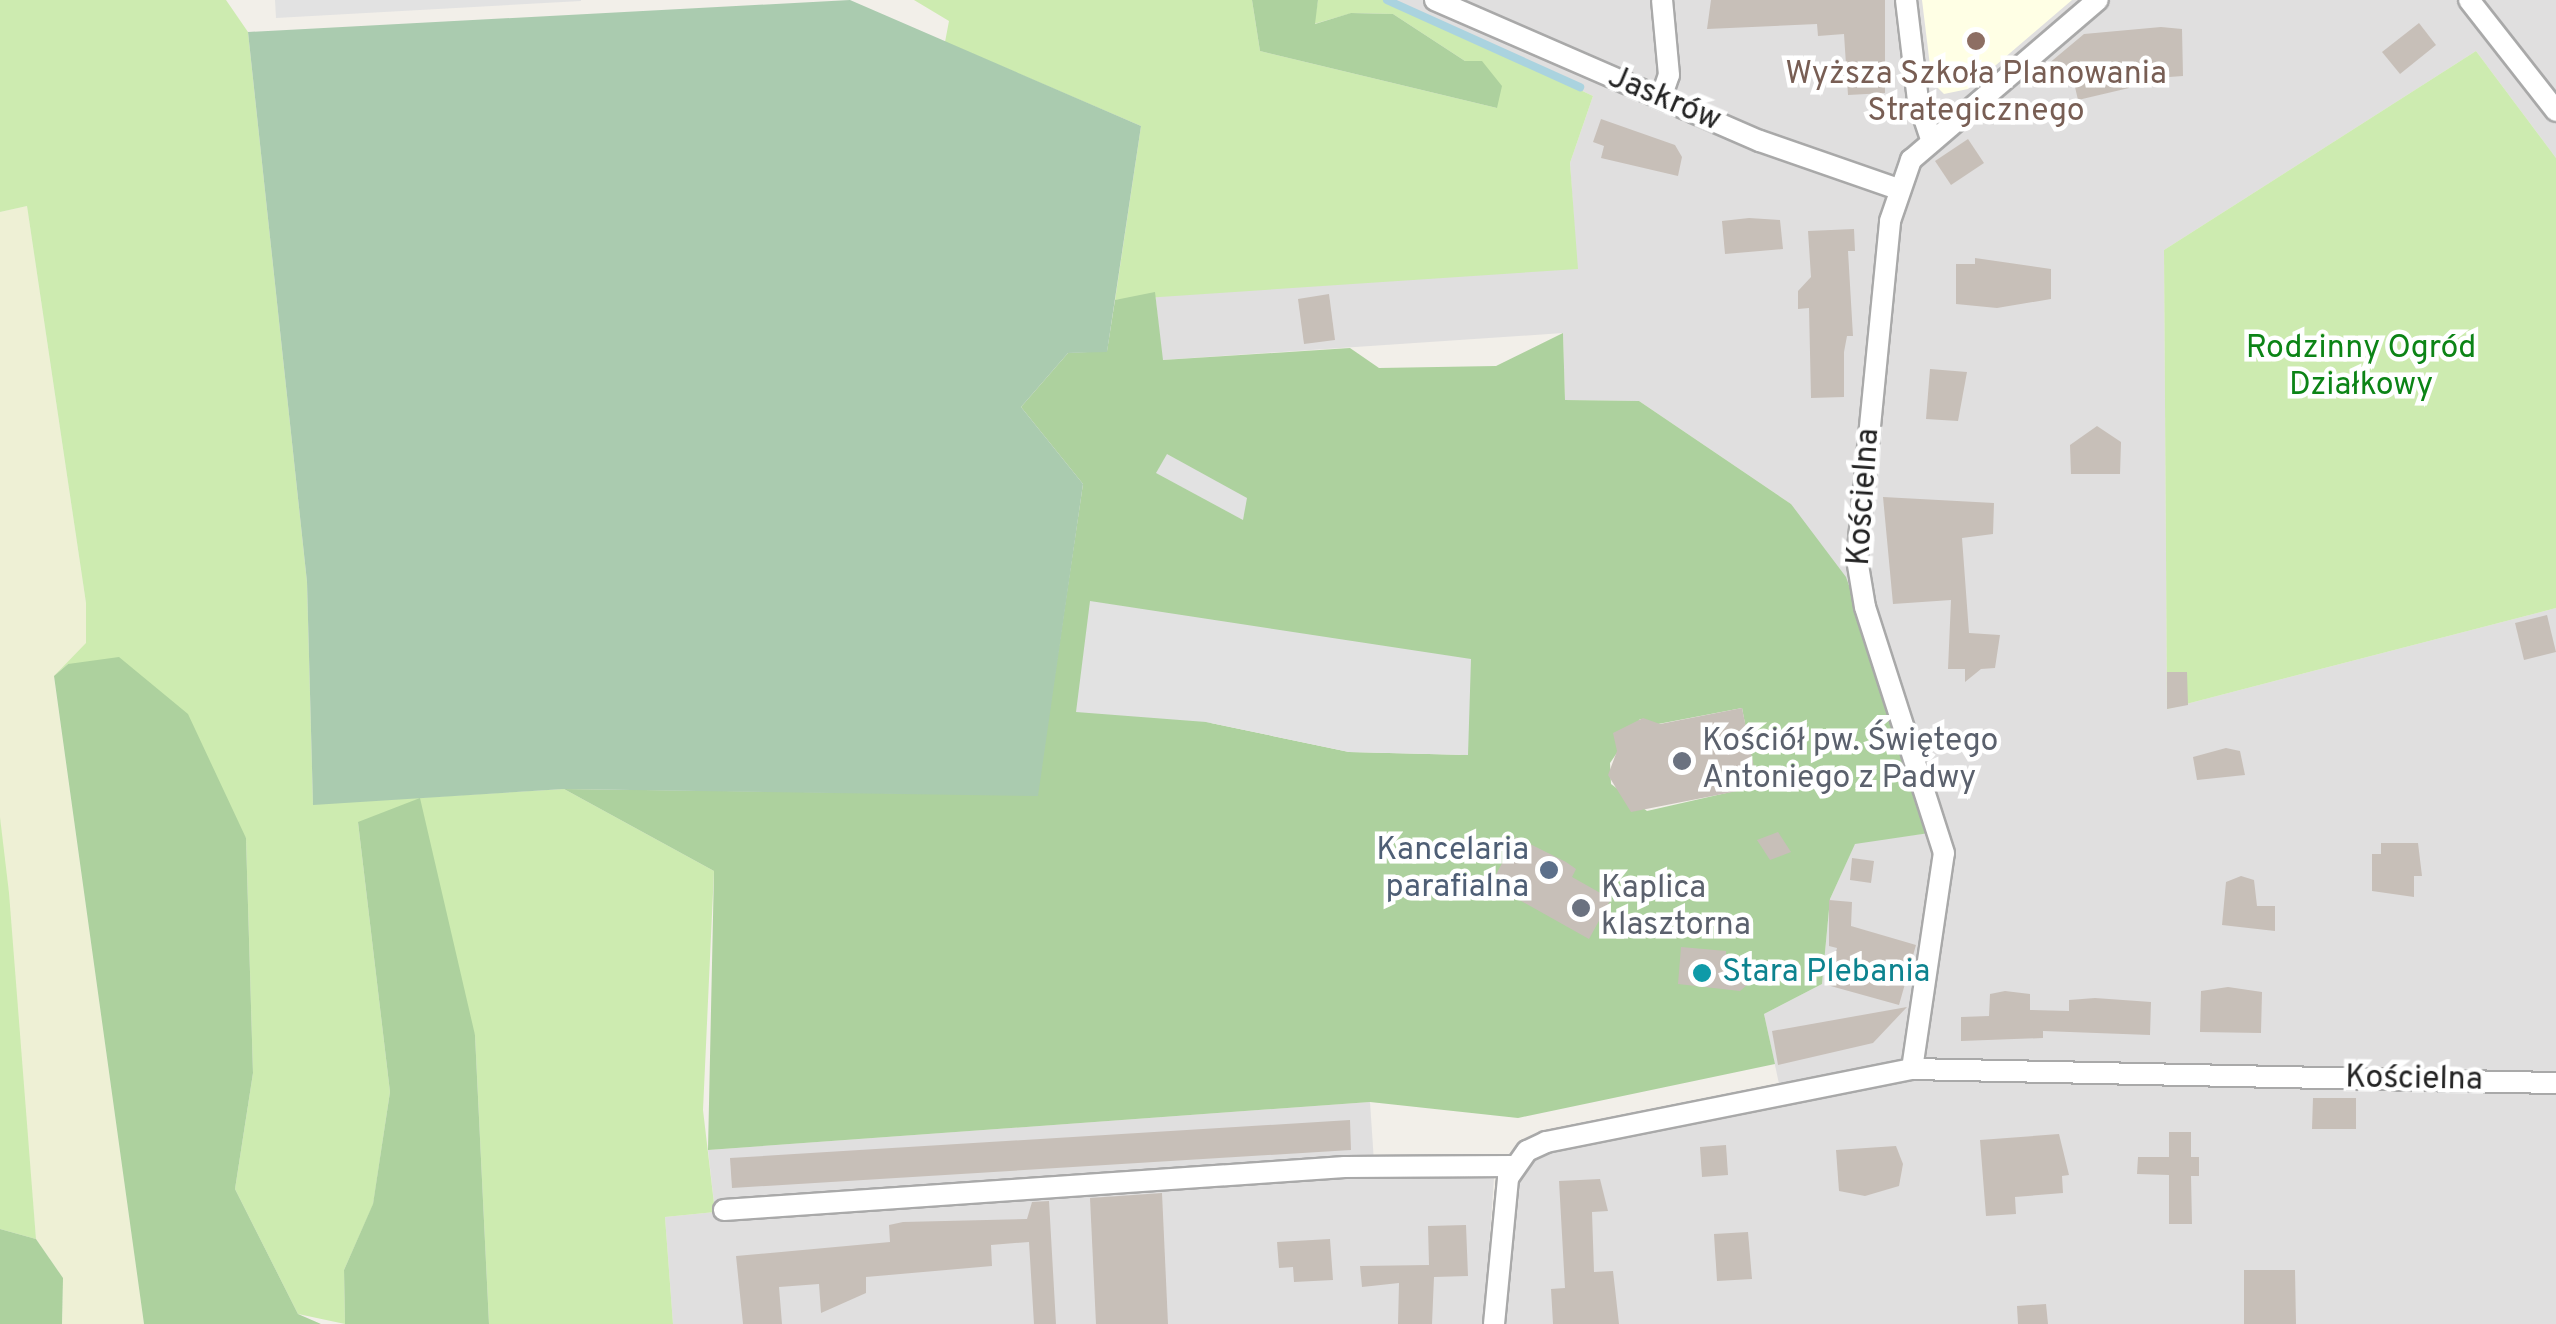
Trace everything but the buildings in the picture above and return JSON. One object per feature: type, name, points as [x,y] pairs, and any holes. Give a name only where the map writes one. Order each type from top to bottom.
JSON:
[{"type":"street","name":"Jaskrów","points":[[1435,0],[1661,98],[1898,189]]},
{"type":"street","points":[[1661,98],[1669,75],[1662,0]]},
{"type":"street","points":[[1906,0],[1918,100],[1932,139]]},
{"type":"street","name":"Kościelna","points":[[1912,1069],[1944,853],[1865,607],[1857,559],[1898,189],[1911,160],[1932,139],[2098,0]]},
{"type":"street","points":[[2468,0],[2556,111]]},
{"type":"street","name":"Kościelna","points":[[1513,1166],[1546,1142],[1912,1069],[2556,1083]]},
{"type":"street","points":[[724,1210],[1345,1167],[1513,1166],[1504,1195],[1494,1324]]},
{"type":"shaded area","points":[[275,0],[581,0],[581,1],[276,18]]},
{"type":"shaded area","points":[[850,0],[1141,126],[1107,352],[1068,353],[1021,407],[1083,484],[1038,796],[564,789],[313,805],[307,582],[248,32]]},
{"type":"shaded area","points":[[1390,0],[2556,0],[2556,158],[2476,51],[2164,250],[2167,709],[2556,608],[2556,1324],[1504,1324],[1516,1182],[1536,1156],[1784,1107],[1764,1014],[1822,984],[1830,899],[1855,843],[1935,832],[1791,504],[1639,401],[1565,400],[1563,333],[1162,360],[1155,292],[1577,268],[1570,163],[1593,96]]},
{"type":"shaded area","name":"Wyższa Szkoła Planowania Strategicznego","points":[[1922,0],[2072,0],[1968,89],[1944,94],[1932,82]]},
{"type":"shaded area","points":[[27,206],[86,603],[87,643],[54,677],[144,1324],[62,1324],[63,1278],[36,1239],[0,817],[0,212]]},
{"type":"shaded area","points":[[1167,454],[1247,498],[1243,520],[1156,473]]},
{"type":"shaded area","points":[[1090,601],[1471,659],[1468,755],[1349,752],[1206,722],[1076,712]]},
{"type":"shaded area","points":[[1370,1102],[1375,1177],[1474,1171],[1494,1178],[1484,1324],[673,1324],[665,1217],[715,1212],[708,1150]]},
{"type":"green space","points":[[0,0],[226,0],[248,32],[307,582],[313,804],[564,789],[714,871],[703,1110],[715,1212],[665,1217],[673,1324],[489,1324],[475,1035],[358,822],[390,1092],[373,1205],[344,1270],[345,1324],[298,1314],[235,1189],[253,1073],[246,838],[68,664],[54,676],[86,643],[86,603],[27,206],[0,212]]},
{"type":"green space","points":[[914,0],[1252,0],[1260,51],[1497,108],[1465,61],[1393,14],[1352,13],[1314,24],[1318,0],[1390,0],[1593,96],[1570,163],[1578,269],[1115,300],[1141,126],[945,42],[949,21]]},
{"type":"green space","points":[[1252,0],[1318,0],[1315,24],[1351,13],[1393,14],[1465,61],[1482,61],[1502,86],[1497,108],[1260,51]]},
{"type":"green space","name":"Rodzinny Ogród Działkowy","points":[[2476,51],[2556,158],[2556,608],[2167,709],[2164,250]]},
{"type":"green space","points":[[1155,292],[1163,360],[1350,348],[1379,368],[1496,366],[1563,333],[1565,400],[1639,401],[1791,504],[1846,577],[1936,832],[1855,844],[1830,899],[1822,984],[1764,1014],[1775,1064],[1518,1118],[1370,1102],[708,1150],[714,871],[564,789],[1037,795],[1083,484],[1021,407],[1068,353],[1107,351],[1115,300]],"holes":[[[1742,708],[1757,786],[1647,811],[1611,784],[1610,763],[1640,719],[1658,724]],[[1206,722],[1468,755],[1349,752]]]},
{"type":"green space","points":[[119,657],[188,714],[246,838],[253,1073],[235,1189],[298,1314],[321,1324],[144,1324],[54,676],[68,664]]},
{"type":"green space","points":[[420,798],[475,1035],[489,1324],[345,1324],[344,1270],[373,1204],[390,1092],[358,822]]},
{"type":"green space","points":[[0,817],[9,893],[36,1239],[0,1229]]},
{"type":"green space","points":[[0,1229],[36,1239],[63,1278],[62,1324],[0,1324]]},
{"type":"waterway","points":[[1387,0],[1580,87]]},
{"type":"place","name":"Wyższa Szkoła Planowania Strategicznego","points":[[1976,41]]},
{"type":"place","name":"Kościół pw. Świętego Antoniego z Padwy","points":[[1682,761]]},
{"type":"place","name":"Kancelaria parafialna","points":[[1549,870]]},
{"type":"place","name":"Kaplica klasztorna","points":[[1581,908]]},
{"type":"place","name":"Stara Plebania","points":[[1702,973]]}]
